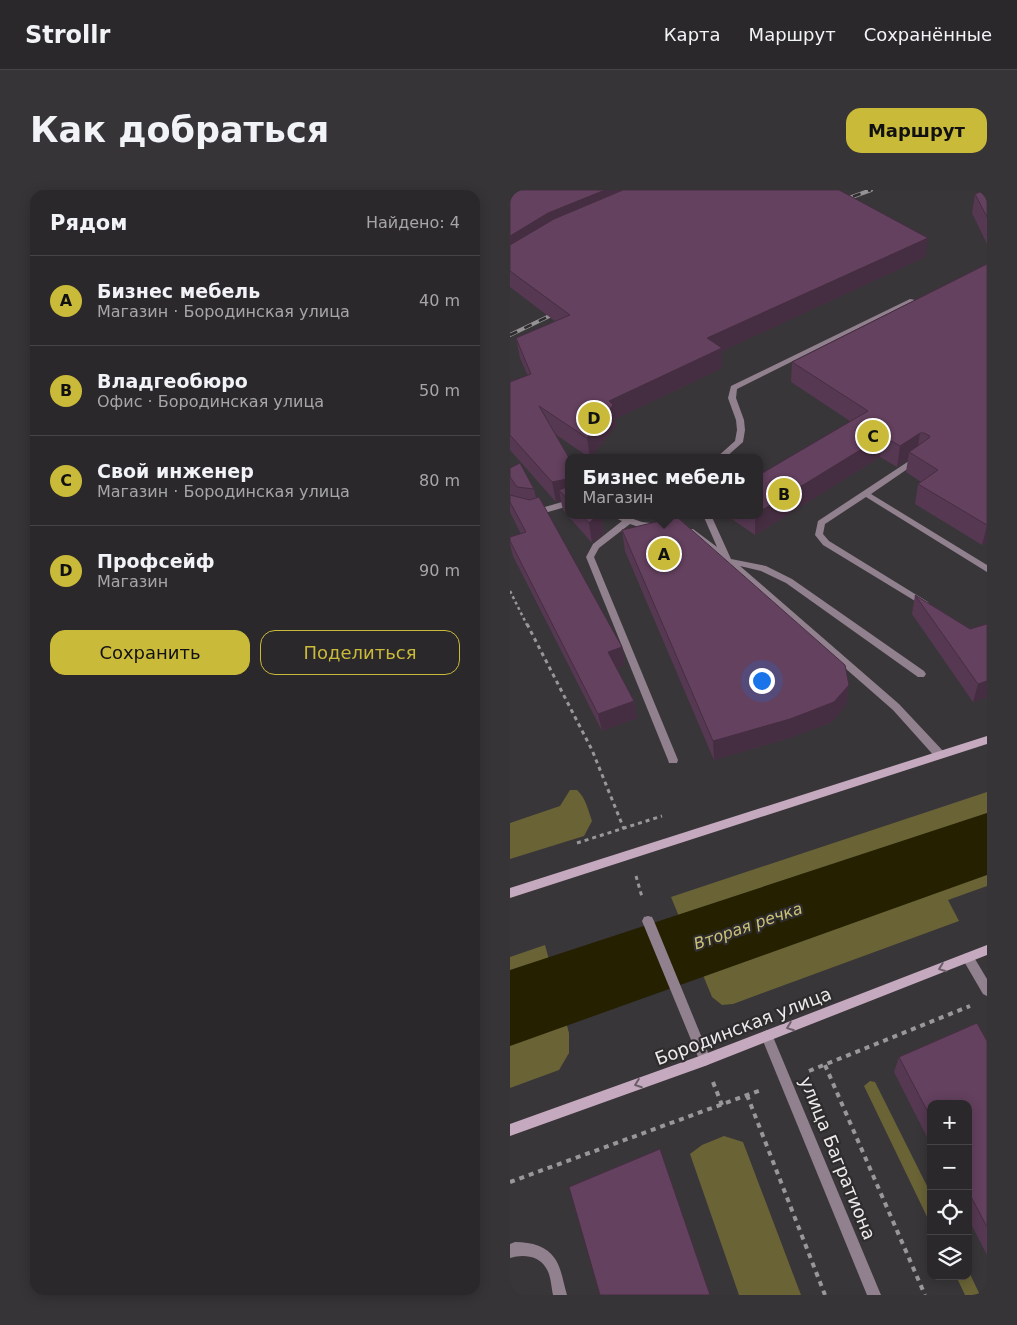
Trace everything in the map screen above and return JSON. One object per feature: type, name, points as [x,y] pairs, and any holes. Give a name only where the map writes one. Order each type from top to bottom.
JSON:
[{"type":"main road","points":[[510,893],[987,740]]},
{"type":"main road","name":"Бородинская улица","points":[[510,1130],[705,1060],[987,950]]},
{"type":"street","points":[[725,454],[739,442],[741,430],[740,420],[732,398],[734,388],[912,300]]},
{"type":"street","points":[[921,457],[821,523],[819,535],[826,543],[930,607]]},
{"type":"street","points":[[866,494],[987,569]]},
{"type":"street","points":[[526,511],[534,513],[565,504]]},
{"type":"street","points":[[623,519],[664,527]]},
{"type":"street","points":[[709,519],[728,561]]},
{"type":"street","points":[[628,521],[596,546],[590,557],[673,760]]},
{"type":"street","points":[[680,529],[688,530],[705,541],[896,707],[940,755]]},
{"type":"street","points":[[728,561],[763,568],[789,581],[921,674]]},
{"type":"street","points":[[648,921],[705,1060]]},
{"type":"street","points":[[968,958],[987,990]]},
{"type":"street","name":"улица Багратиона","points":[[766,1036],[874,1295]]},
{"type":"street","points":[[510,1251],[516,1248],[537,1250],[552,1264],[560,1295]]},
{"type":"path","points":[[510,591],[592,750],[624,828],[648,921]]},
{"type":"path","points":[[510,1182],[747,1095],[978,1003]]},
{"type":"path","points":[[825,1065],[925,1295]]},
{"type":"path","points":[[747,1095],[825,1295]]},
{"type":"shaded area","points":[[570,790],[577,790],[583,797],[592,821],[584,836],[510,859],[510,823],[560,806]]},
{"type":"shaded area","points":[[987,792],[987,886],[948,900],[959,921],[733,1004],[722,1005],[712,997],[671,897]]},
{"type":"shaded area","points":[[545,945],[569,1033],[569,1053],[559,1070],[510,1088],[510,957]]},
{"type":"shaded area","points":[[870,1081],[875,1082],[927,1186],[927,1217],[864,1086]]},
{"type":"shaded area","points":[[724,1136],[743,1142],[801,1295],[739,1295],[690,1154],[702,1145]]},
{"type":"shaded area","points":[[972,1278],[980,1295],[965,1295],[958,1280],[972,1280]]},
{"type":"building","points":[[510,190],[605,190],[548,213],[510,236]]},
{"type":"building","points":[[623,190],[839,190],[928,238],[707,338],[722,348],[609,401],[613,405],[587,438],[539,406],[567,454],[565,454],[565,479],[552,482],[510,435],[510,382],[531,374],[516,338],[570,315],[510,271],[510,245],[554,219]]},
{"type":"building","points":[[987,190],[987,217],[975,194]]},
{"type":"building","points":[[987,264],[987,525],[918,484],[938,470],[909,452],[929,438],[930,436],[924,433],[920,433],[900,446],[883,436],[763,510],[763,473],[868,411],[792,362]]},
{"type":"building","points":[[520,463],[534,489],[517,487],[510,477],[510,468]]},
{"type":"building","points":[[565,488],[565,497],[559,490]]},
{"type":"building","points":[[510,495],[530,500],[539,497],[622,647],[608,652],[634,701],[598,714],[510,541],[510,537],[526,532],[510,502]]},
{"type":"building","points":[[586,519],[594,519],[589,523]]},
{"type":"building","points":[[669,519],[679,519],[845,665],[849,685],[834,702],[790,719],[713,741],[622,530]]},
{"type":"building","points":[[915,595],[970,629],[987,624],[987,681],[978,684]]},
{"type":"building","points":[[977,1023],[987,1041],[987,1227],[972,1199],[972,1100],[927,1100],[927,1110],[899,1057]]},
{"type":"building","points":[[660,1149],[710,1295],[600,1295],[569,1187]]},
{"type":"waterway","name":"Вторая речка","points":[[510,1008],[987,844]]},
{"type":"railway","points":[[838,202],[871,190]]},
{"type":"railway","points":[[510,335],[562,310]]},
{"type":"place","name":"Профсейф","points":[[594,418]]},
{"type":"place","name":"Свой инженер","points":[[873,436]]},
{"type":"place","name":"Владгеобюро","points":[[784,494]]},
{"type":"place","name":"Бизнес мебель","points":[[664,554]]}]
